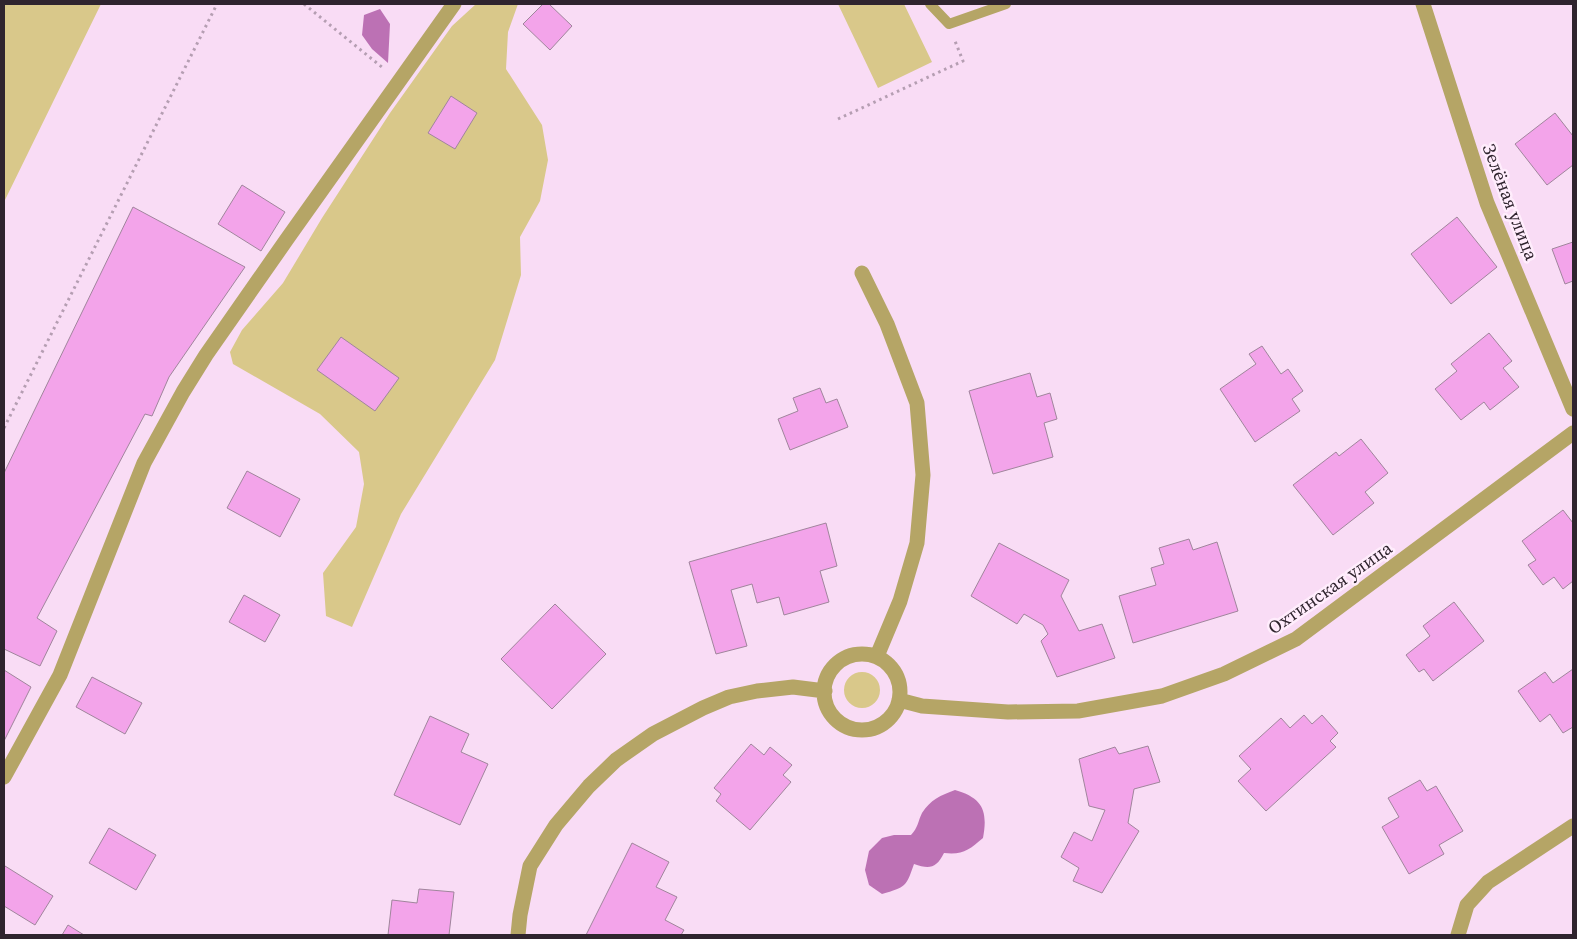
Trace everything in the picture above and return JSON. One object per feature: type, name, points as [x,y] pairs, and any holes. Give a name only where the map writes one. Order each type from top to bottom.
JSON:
[{"type":"street","points":[[4,777],[60,674],[144,463],[183,392],[228,324],[454,4]]},
{"type":"street","name":"Зелёная улица","points":[[1423,4],[1487,203],[1573,409]]},
{"type":"street","points":[[862,273],[887,324],[916,403],[922,474],[916,543],[900,601],[877,656]]},
{"type":"street","name":"Охтинская улица","points":[[899,700],[922,706],[1008,712],[1078,710],[1162,696],[1224,674],[1296,640],[1573,433]]},
{"type":"street","points":[[857,654],[877,656],[893,668],[901,686],[898,706],[886,722],[868,730],[848,728],[832,716],[824,697],[826,677],[838,661],[857,654]]},
{"type":"street","points":[[518,935],[520,914],[530,866],[556,825],[589,786],[616,760],[653,734],[728,697],[757,691],[793,687],[825,691]]},
{"type":"street","points":[[1458,935],[1468,905],[1488,882],[1573,826]]},
{"type":"lane","points":[[930,4],[949,24],[1006,4]]},
{"type":"path","points":[[4,428],[217,4]]},
{"type":"path","points":[[304,4],[399,81]]},
{"type":"path","points":[[838,119],[963,61],[949,24]]},
{"type":"shaded area","points":[[4,4],[101,4],[4,202]]},
{"type":"shaded area","points":[[476,4],[518,4],[508,32],[506,69],[542,125],[548,160],[540,201],[520,237],[521,275],[495,360],[401,514],[352,627],[326,616],[323,573],[356,527],[364,484],[359,452],[320,414],[233,364],[230,352],[242,330],[283,283],[322,218],[390,113],[452,26]]},
{"type":"shaded area","points":[[838,4],[904,4],[932,62],[878,88]]},
{"type":"shaded area","points":[[380,9],[390,24],[388,63],[372,49],[362,35],[364,15]]},
{"type":"shaded area","points":[[862,672],[874,678],[880,690],[874,702],[862,708],[850,702],[844,690],[850,678]]},
{"type":"shaded area","points":[[955,790],[972,797],[981,807],[985,820],[983,838],[965,851],[944,853],[935,865],[924,867],[914,864],[907,882],[896,890],[882,894],[869,885],[865,870],[869,851],[882,838],[894,835],[911,835],[917,827],[922,813],[932,801]]},
{"type":"building","points":[[543,4],[549,4],[572,26],[550,50],[523,24]]},
{"type":"building","points":[[451,96],[477,113],[455,149],[428,133]]},
{"type":"building","points":[[1555,113],[1573,136],[1573,165],[1547,185],[1515,144]]},
{"type":"building","points":[[242,185],[285,212],[261,251],[218,224]]},
{"type":"building","points":[[133,207],[245,267],[169,377],[152,416],[145,414],[37,618],[57,631],[40,666],[4,649],[4,473]]},
{"type":"building","points":[[1457,217],[1497,267],[1451,304],[1411,254]]},
{"type":"building","points":[[1573,242],[1573,281],[1565,284],[1552,249]]},
{"type":"building","points":[[1489,333],[1512,361],[1503,368],[1519,387],[1490,410],[1484,402],[1461,420],[1435,389],[1457,371],[1451,364]]},
{"type":"building","points":[[341,337],[399,378],[375,411],[317,370]]},
{"type":"building","points":[[1262,346],[1281,374],[1288,369],[1303,391],[1292,399],[1300,411],[1255,442],[1220,389],[1256,364],[1249,354]]},
{"type":"building","points":[[1030,373],[1037,397],[1050,393],[1057,419],[1044,423],[1053,457],[993,474],[969,391]]},
{"type":"building","points":[[820,388],[826,403],[837,399],[848,427],[790,450],[778,419],[798,411],[793,398]]},
{"type":"building","points":[[1361,439],[1388,473],[1365,492],[1374,503],[1333,535],[1293,485],[1336,452],[1339,456]]},
{"type":"building","points":[[247,471],[300,499],[280,537],[227,508]]},
{"type":"building","points":[[1563,510],[1573,523],[1573,581],[1563,589],[1554,577],[1543,585],[1528,565],[1536,560],[1522,541]]},
{"type":"building","points":[[826,523],[837,566],[820,571],[829,602],[784,615],[779,597],[757,603],[752,584],[731,590],[747,646],[716,654],[689,562]]},
{"type":"building","points":[[1189,539],[1193,550],[1217,542],[1238,611],[1133,643],[1119,596],[1156,585],[1151,568],[1164,564],[1159,548]]},
{"type":"building","points":[[999,543],[1069,580],[1061,596],[1079,631],[1102,624],[1115,658],[1057,677],[1041,641],[1048,634],[1043,625],[1024,614],[1017,624],[971,596]]},
{"type":"building","points":[[244,595],[280,615],[265,642],[229,622]]},
{"type":"building","points":[[1454,602],[1484,641],[1433,681],[1424,669],[1419,672],[1406,655],[1430,636],[1423,626]]},
{"type":"building","points":[[555,604],[606,654],[552,709],[501,659]]},
{"type":"building","points":[[1573,669],[1573,727],[1563,733],[1550,714],[1540,722],[1518,691],[1545,672],[1553,683]]},
{"type":"building","points":[[4,670],[31,687],[4,741]]},
{"type":"building","points":[[92,677],[142,703],[125,734],[76,707]]},
{"type":"building","points":[[1304,715],[1312,724],[1322,715],[1338,733],[1330,741],[1336,747],[1266,811],[1238,781],[1251,769],[1239,756],[1281,718],[1290,728]]},
{"type":"building","points":[[430,716],[469,734],[461,752],[488,764],[460,825],[394,795]]},
{"type":"building","points":[[751,744],[764,755],[770,747],[792,765],[783,775],[791,782],[750,830],[716,801],[721,794],[714,788]]},
{"type":"building","points":[[1148,746],[1160,782],[1134,789],[1128,823],[1139,831],[1102,893],[1073,881],[1079,868],[1061,857],[1074,832],[1092,841],[1105,810],[1089,806],[1079,759],[1115,747],[1119,754]]},
{"type":"building","points":[[1420,780],[1427,791],[1436,786],[1463,831],[1439,845],[1444,854],[1409,874],[1382,827],[1399,817],[1388,798]]},
{"type":"building","points":[[109,828],[156,855],[136,890],[89,863]]},
{"type":"building","points":[[632,843],[669,862],[656,887],[677,897],[665,920],[684,930],[681,935],[586,935]]},
{"type":"building","points":[[5,866],[53,896],[35,925],[4,906]]},
{"type":"building","points":[[419,889],[454,892],[449,935],[388,935],[392,900],[417,903]]},
{"type":"building","points":[[68,925],[84,935],[62,935]]}]
